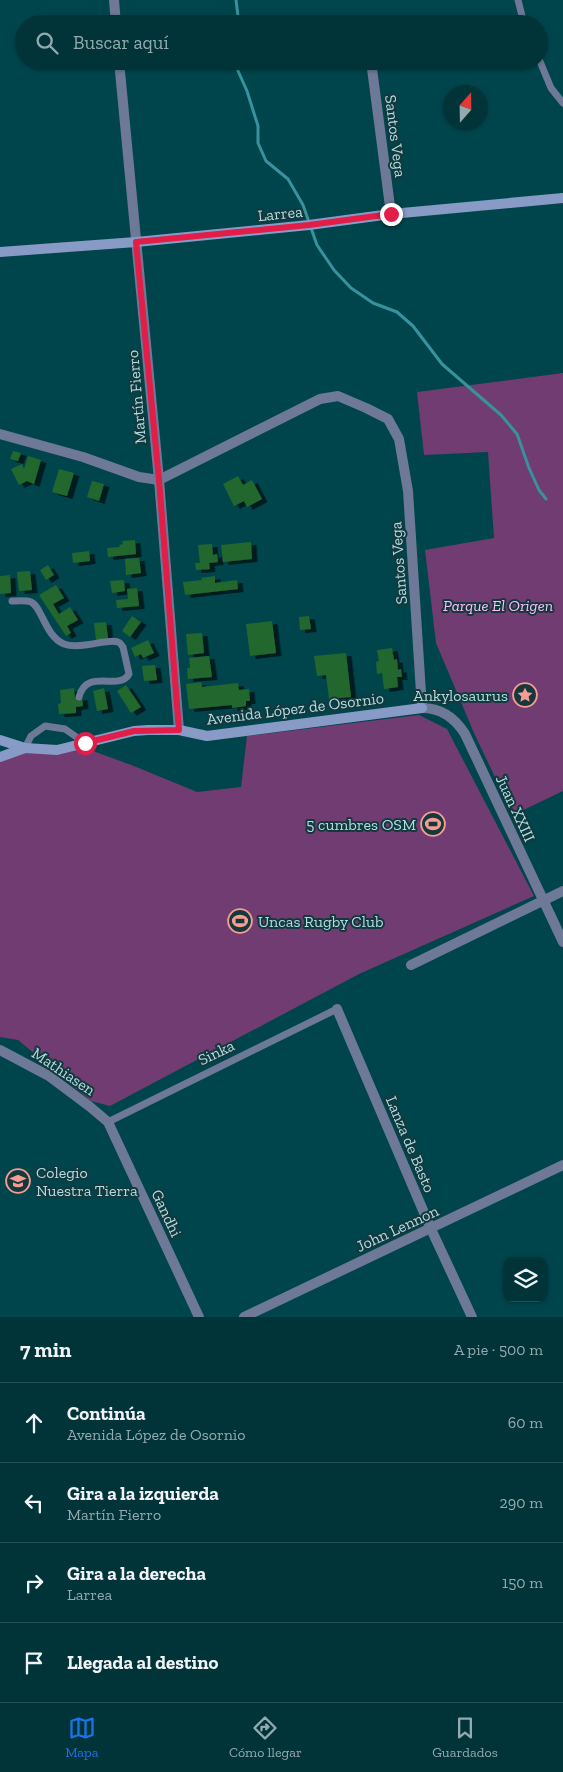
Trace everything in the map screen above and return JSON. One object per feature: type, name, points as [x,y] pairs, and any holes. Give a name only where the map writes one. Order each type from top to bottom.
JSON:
[{"type":"street","points":[[114,0],[115,15]]},
{"type":"street","name":"Martín Fierro","points":[[120,70],[159,480],[179,730]]},
{"type":"street","name":"Santos Vega","points":[[372,70],[391,214]]},
{"type":"street","name":"Larrea","points":[[0,252],[136,242],[309,225],[391,214],[563,198]]},
{"type":"street","name":"Santos Vega","points":[[159,480],[320,399],[338,396],[388,419],[399,439],[408,491],[422,708]]},
{"type":"street","points":[[0,434],[83,457],[139,477],[159,480]]},
{"type":"street","name":"Avenida López de Osornio","points":[[0,740],[25,748],[57,750],[134,731],[179,730],[207,736],[422,708]]},
{"type":"street","name":"Juan XXIII","points":[[422,708],[433,708],[446,715],[465,734],[563,942]]},
{"type":"street","name":"Avenida López de Osornio","points":[[0,757],[25,748]]},
{"type":"street","points":[[412,966],[563,891]]},
{"type":"street","name":"Lanza de Basto","points":[[337,1009],[431,1229],[472,1317]]},
{"type":"street","name":"Mathiasen","points":[[0,1050],[49,1076],[108,1122]]},
{"type":"street","name":"Gandhi","points":[[108,1122],[199,1317]]},
{"type":"street","name":"John Lennon","points":[[244,1317],[563,1165]]},
{"type":"lane","points":[[518,0],[522,15]]},
{"type":"lane","points":[[544,70],[551,88],[563,103]]},
{"type":"lane","points":[[12,601],[31,602],[37,608],[44,624],[57,640],[67,645],[83,646],[115,641],[121,644],[129,674],[127,677],[122,681],[90,682],[83,688],[79,697]]},
{"type":"lane","points":[[25,748],[31,736],[45,726],[65,729],[85,743]]},
{"type":"lane","name":"Sinka","points":[[108,1122],[337,1009]]},
{"type":"green space","name":"Parque El Origen","points":[[563,373],[563,791],[513,815],[474,733],[436,643],[425,550],[494,538],[488,452],[424,455],[417,392]]},
{"type":"green space","name":"Uncas Rugby Club","points":[[419,715],[447,729],[534,896],[359,974],[110,1106],[91,1101],[18,1040],[0,1037],[0,762],[27,752],[50,754],[85,748],[197,792],[241,787],[247,736]]},
{"type":"building","points":[[13,451],[21,453],[18,461],[10,459]]},
{"type":"building","points":[[28,456],[41,460],[34,484],[27,481],[19,485],[11,469],[22,464],[24,469]]},
{"type":"building","points":[[59,469],[74,473],[67,496],[52,492]]},
{"type":"building","points":[[238,476],[243,485],[252,480],[262,499],[247,507],[244,501],[234,506],[223,484]]},
{"type":"building","points":[[92,481],[104,484],[99,501],[87,497]]},
{"type":"building","points":[[135,540],[136,554],[108,557],[107,548],[120,547],[119,545],[123,544],[122,541]]},
{"type":"building","points":[[251,542],[252,559],[223,562],[221,545]]},
{"type":"building","points":[[212,544],[213,555],[217,554],[218,562],[209,563],[210,569],[196,570],[195,563],[200,563],[198,545]]},
{"type":"building","points":[[89,551],[90,561],[73,563],[72,553]]},
{"type":"building","points":[[139,558],[141,573],[126,575],[125,559]]},
{"type":"building","points":[[48,565],[54,575],[46,580],[40,570]]},
{"type":"building","points":[[30,571],[32,590],[19,591],[17,572]]},
{"type":"building","points":[[10,575],[11,593],[0,594],[0,576]]},
{"type":"building","points":[[215,576],[215,583],[237,580],[238,589],[185,595],[183,582],[202,580],[201,578]]},
{"type":"building","points":[[124,580],[125,591],[112,593],[110,581]]},
{"type":"building","points":[[56,585],[64,598],[53,604],[59,614],[70,607],[78,620],[67,626],[71,633],[66,636],[39,595]]},
{"type":"building","points":[[137,588],[139,606],[117,608],[116,600],[128,599],[127,589]]},
{"type":"building","points":[[132,616],[141,622],[130,637],[122,631]]},
{"type":"building","points":[[309,616],[311,629],[300,630],[299,617]]},
{"type":"building","points":[[272,621],[276,653],[250,656],[246,624]]},
{"type":"building","points":[[106,622],[108,638],[96,640],[94,623]]},
{"type":"building","points":[[202,633],[204,653],[188,655],[186,634]]},
{"type":"building","points":[[148,640],[154,653],[143,658],[141,654],[135,657],[131,648]]},
{"type":"building","points":[[392,648],[394,660],[397,659],[398,670],[401,669],[402,677],[397,677],[398,687],[384,689],[382,673],[377,674],[376,662],[379,661],[377,650]]},
{"type":"building","points":[[346,653],[351,697],[329,699],[326,675],[317,676],[314,656]]},
{"type":"building","points":[[209,656],[212,677],[188,679],[187,668],[190,668],[189,658]]},
{"type":"building","points":[[155,665],[157,680],[144,681],[142,666]]},
{"type":"building","points":[[201,682],[202,687],[238,683],[239,690],[249,689],[250,701],[246,701],[246,706],[232,708],[232,705],[189,709],[186,684]]},
{"type":"building","points":[[126,685],[141,707],[131,713],[117,691]]},
{"type":"building","points":[[74,688],[75,698],[82,697],[83,706],[76,707],[76,713],[59,714],[58,704],[61,703],[60,690]]},
{"type":"building","points":[[104,688],[108,709],[97,711],[93,691]]},
{"type":"waterway","points":[[236,0],[238,15]]},
{"type":"waterway","points":[[238,70],[258,126],[258,143],[266,161],[288,179],[303,205],[317,245],[334,270],[351,288],[373,303],[397,312],[413,326],[442,364],[501,415],[517,434],[529,468],[539,490],[546,499]]},
{"type":"place","name":"Ankylosaurus","points":[[525,695]]},
{"type":"place","name":"5 cumbres OSM","points":[[433,824]]},
{"type":"place","name":"Uncas Rugby Club","points":[[240,921]]},
{"type":"place","name":"Colegio Nuestra Tierra","points":[[18,1181]]},
{"type":"route","points":[[85,743],[134,731],[179,730],[159,480],[136,242],[309,225],[391,214]]}]
